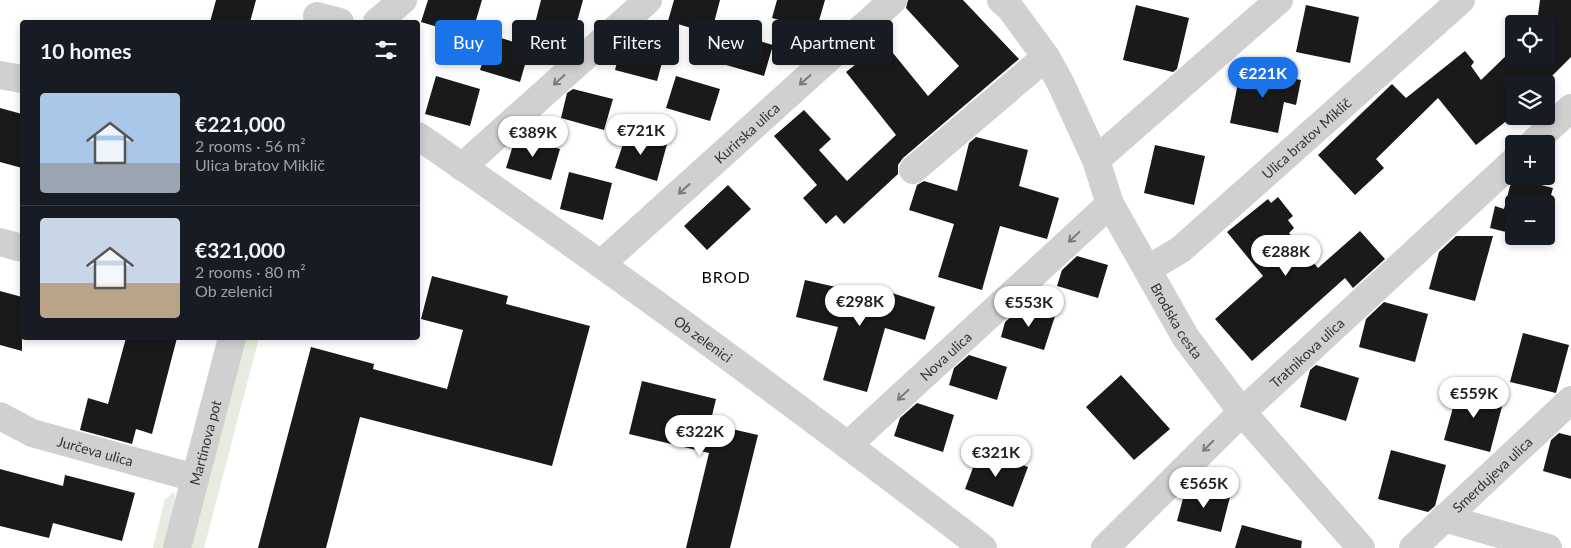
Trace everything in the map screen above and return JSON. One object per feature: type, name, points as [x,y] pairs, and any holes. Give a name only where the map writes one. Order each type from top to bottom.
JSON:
[{"type":"street","points":[[379,20],[403,0]]},
{"type":"street","points":[[462,167],[648,0]]},
{"type":"street","name":"Kurirska ulica","points":[[601,264],[893,0]]},
{"type":"street","points":[[1096,160],[1279,0]]},
{"type":"street","name":"Ulica bratov Miklič","points":[[1148,269],[1180,250],[1461,0]]},
{"type":"street","name":"Brodska cesta","points":[[1010,3],[1046,57],[1060,82],[1096,160],[1110,204],[1186,338],[1242,412],[1358,547]]},
{"type":"street","points":[[913,170],[1046,57]]},
{"type":"street","points":[[0,75],[20,80]]},
{"type":"street","points":[[1542,135],[1571,108]]},
{"type":"street","name":"Ob zelenici","points":[[420,137],[601,264],[848,445],[983,548]]},
{"type":"street","name":"Tratnikova ulica","points":[[1105,548],[1242,412],[1505,169]]},
{"type":"street","name":"Nova ulica","points":[[848,445],[1110,204]]},
{"type":"street","points":[[0,242],[20,247]]},
{"type":"street","name":"Martinova pot","points":[[177,548],[231,340]]},
{"type":"street","name":"Smerdujeva ulica","points":[[1413,548],[1444,518],[1565,413]]},
{"type":"street","name":"Jurčeva ulica","points":[[0,416],[32,433],[195,478]]},
{"type":"street","points":[[1444,518],[1548,548]]},
{"type":"shaded area","points":[[245,340],[258,340],[204,548],[191,548]]},
{"type":"shaded area","points":[[174,492],[176,503],[165,548],[153,548],[165,499]]},
{"type":"building","points":[[216,0],[256,0],[251,20],[211,20]]},
{"type":"building","points":[[428,0],[482,0],[476,20],[435,20],[435,26],[421,22]]},
{"type":"building","points":[[541,0],[583,0],[578,20],[536,20]]},
{"type":"building","points":[[674,0],[720,0],[715,20],[689,20],[689,27],[679,24],[679,20],[668,20]]},
{"type":"building","points":[[777,0],[825,0],[819,20],[779,20],[772,18]]},
{"type":"building","points":[[908,0],[963,0],[1019,59],[903,158],[898,165],[898,174],[844,224],[836,215],[826,224],[803,198],[817,185],[774,136],[804,110],[831,139],[819,150],[847,181],[896,135],[846,72],[855,65],[893,65],[893,53],[928,96],[959,66],[906,8]]},
{"type":"building","points":[[1540,0],[1571,0],[1571,57],[1553,75],[1505,75],[1505,122],[1476,145],[1438,98],[1376,159],[1384,168],[1355,195],[1318,155],[1392,84],[1406,98],[1465,51],[1474,62],[1471,66],[1481,80],[1505,57],[1505,65],[1555,65],[1555,15],[1538,15]]},
{"type":"building","points":[[1136,5],[1189,18],[1177,69],[1173,72],[1123,60]]},
{"type":"building","points":[[1306,5],[1359,17],[1350,63],[1296,52]]},
{"type":"building","points":[[502,38],[512,41],[512,65],[525,65],[520,82],[480,70],[482,65],[502,65]]},
{"type":"building","points":[[762,42],[772,45],[764,76],[726,65],[762,65]]},
{"type":"building","points":[[616,65],[661,65],[657,81],[615,70]]},
{"type":"building","points":[[1241,68],[1301,80],[1296,105],[1284,102],[1278,133],[1230,123]]},
{"type":"building","points":[[436,76],[480,89],[470,126],[425,114]]},
{"type":"building","points":[[676,76],[720,89],[710,121],[666,108]]},
{"type":"building","points":[[573,89],[613,99],[604,130],[561,118],[567,93]]},
{"type":"building","points":[[0,108],[20,113],[20,167],[0,162]]},
{"type":"building","points":[[627,132],[667,144],[657,181],[615,168]]},
{"type":"building","points":[[519,137],[560,149],[551,180],[506,168],[514,142]]},
{"type":"building","points":[[976,137],[1028,150],[1019,186],[1059,198],[1047,239],[1000,226],[982,290],[938,277],[954,224],[909,210],[917,185],[924,181],[957,191],[969,143]]},
{"type":"building","points":[[1155,145],[1205,156],[1194,205],[1144,193]]},
{"type":"building","points":[[569,172],[612,183],[603,220],[560,209]]},
{"type":"building","points":[[728,185],[751,209],[707,250],[684,226]]},
{"type":"building","points":[[1541,185],[1553,188],[1551,195],[1508,195],[1510,186]]},
{"type":"building","points":[[1278,197],[1293,216],[1288,220],[1294,228],[1289,233],[1318,268],[1360,231],[1385,259],[1353,288],[1345,278],[1252,361],[1215,319],[1263,276],[1227,232],[1268,199],[1271,203]]},
{"type":"building","points":[[1505,205],[1505,232],[1490,228],[1495,206],[1504,209]]},
{"type":"building","points":[[1456,236],[1493,236],[1475,301],[1429,289],[1439,252]]},
{"type":"building","points":[[1077,256],[1108,265],[1098,298],[1057,286],[1062,270]]},
{"type":"building","points":[[432,276],[508,296],[506,304],[590,326],[552,466],[360,417],[326,548],[258,548],[311,347],[374,364],[373,369],[447,389],[463,330],[421,319]]},
{"type":"building","points":[[805,280],[884,298],[886,291],[935,307],[925,340],[885,328],[867,392],[823,380],[838,327],[796,317]]},
{"type":"building","points":[[0,291],[20,296],[20,340],[22,340],[22,351],[0,345]]},
{"type":"building","points":[[1384,302],[1428,314],[1415,362],[1359,347],[1366,319]]},
{"type":"building","points":[[1023,306],[1055,316],[1044,350],[1001,337],[1005,322]]},
{"type":"building","points":[[1523,333],[1569,345],[1556,393],[1510,382]]},
{"type":"building","points":[[125,340],[176,340],[152,434],[136,429],[132,444],[80,430],[88,398],[108,404]]},
{"type":"building","points":[[969,355],[1007,367],[997,400],[949,385],[954,368]]},
{"type":"building","points":[[1316,365],[1359,378],[1346,421],[1300,407],[1310,370]]},
{"type":"building","points":[[1121,375],[1170,429],[1134,460],[1086,407]]},
{"type":"building","points":[[642,381],[716,399],[710,424],[758,435],[730,548],[686,548],[709,453],[629,434]]},
{"type":"building","points":[[1459,386],[1504,399],[1490,452],[1444,440]]},
{"type":"building","points":[[917,403],[954,415],[943,452],[894,436],[900,418]]},
{"type":"building","points":[[1559,433],[1571,436],[1571,479],[1543,471],[1551,440]]},
{"type":"building","points":[[980,449],[1028,467],[1013,507],[965,489]]},
{"type":"building","points":[[1391,450],[1446,465],[1435,506],[1428,512],[1378,499]]},
{"type":"building","points":[[0,469],[63,486],[65,475],[135,493],[122,541],[53,523],[49,538],[0,526]]},
{"type":"building","points":[[1189,487],[1230,497],[1221,532],[1177,521],[1185,491]]},
{"type":"building","points":[[1242,525],[1302,541],[1301,548],[1235,548]]},
{"type":"district","name":"BROD","points":[[726,276]]}]
